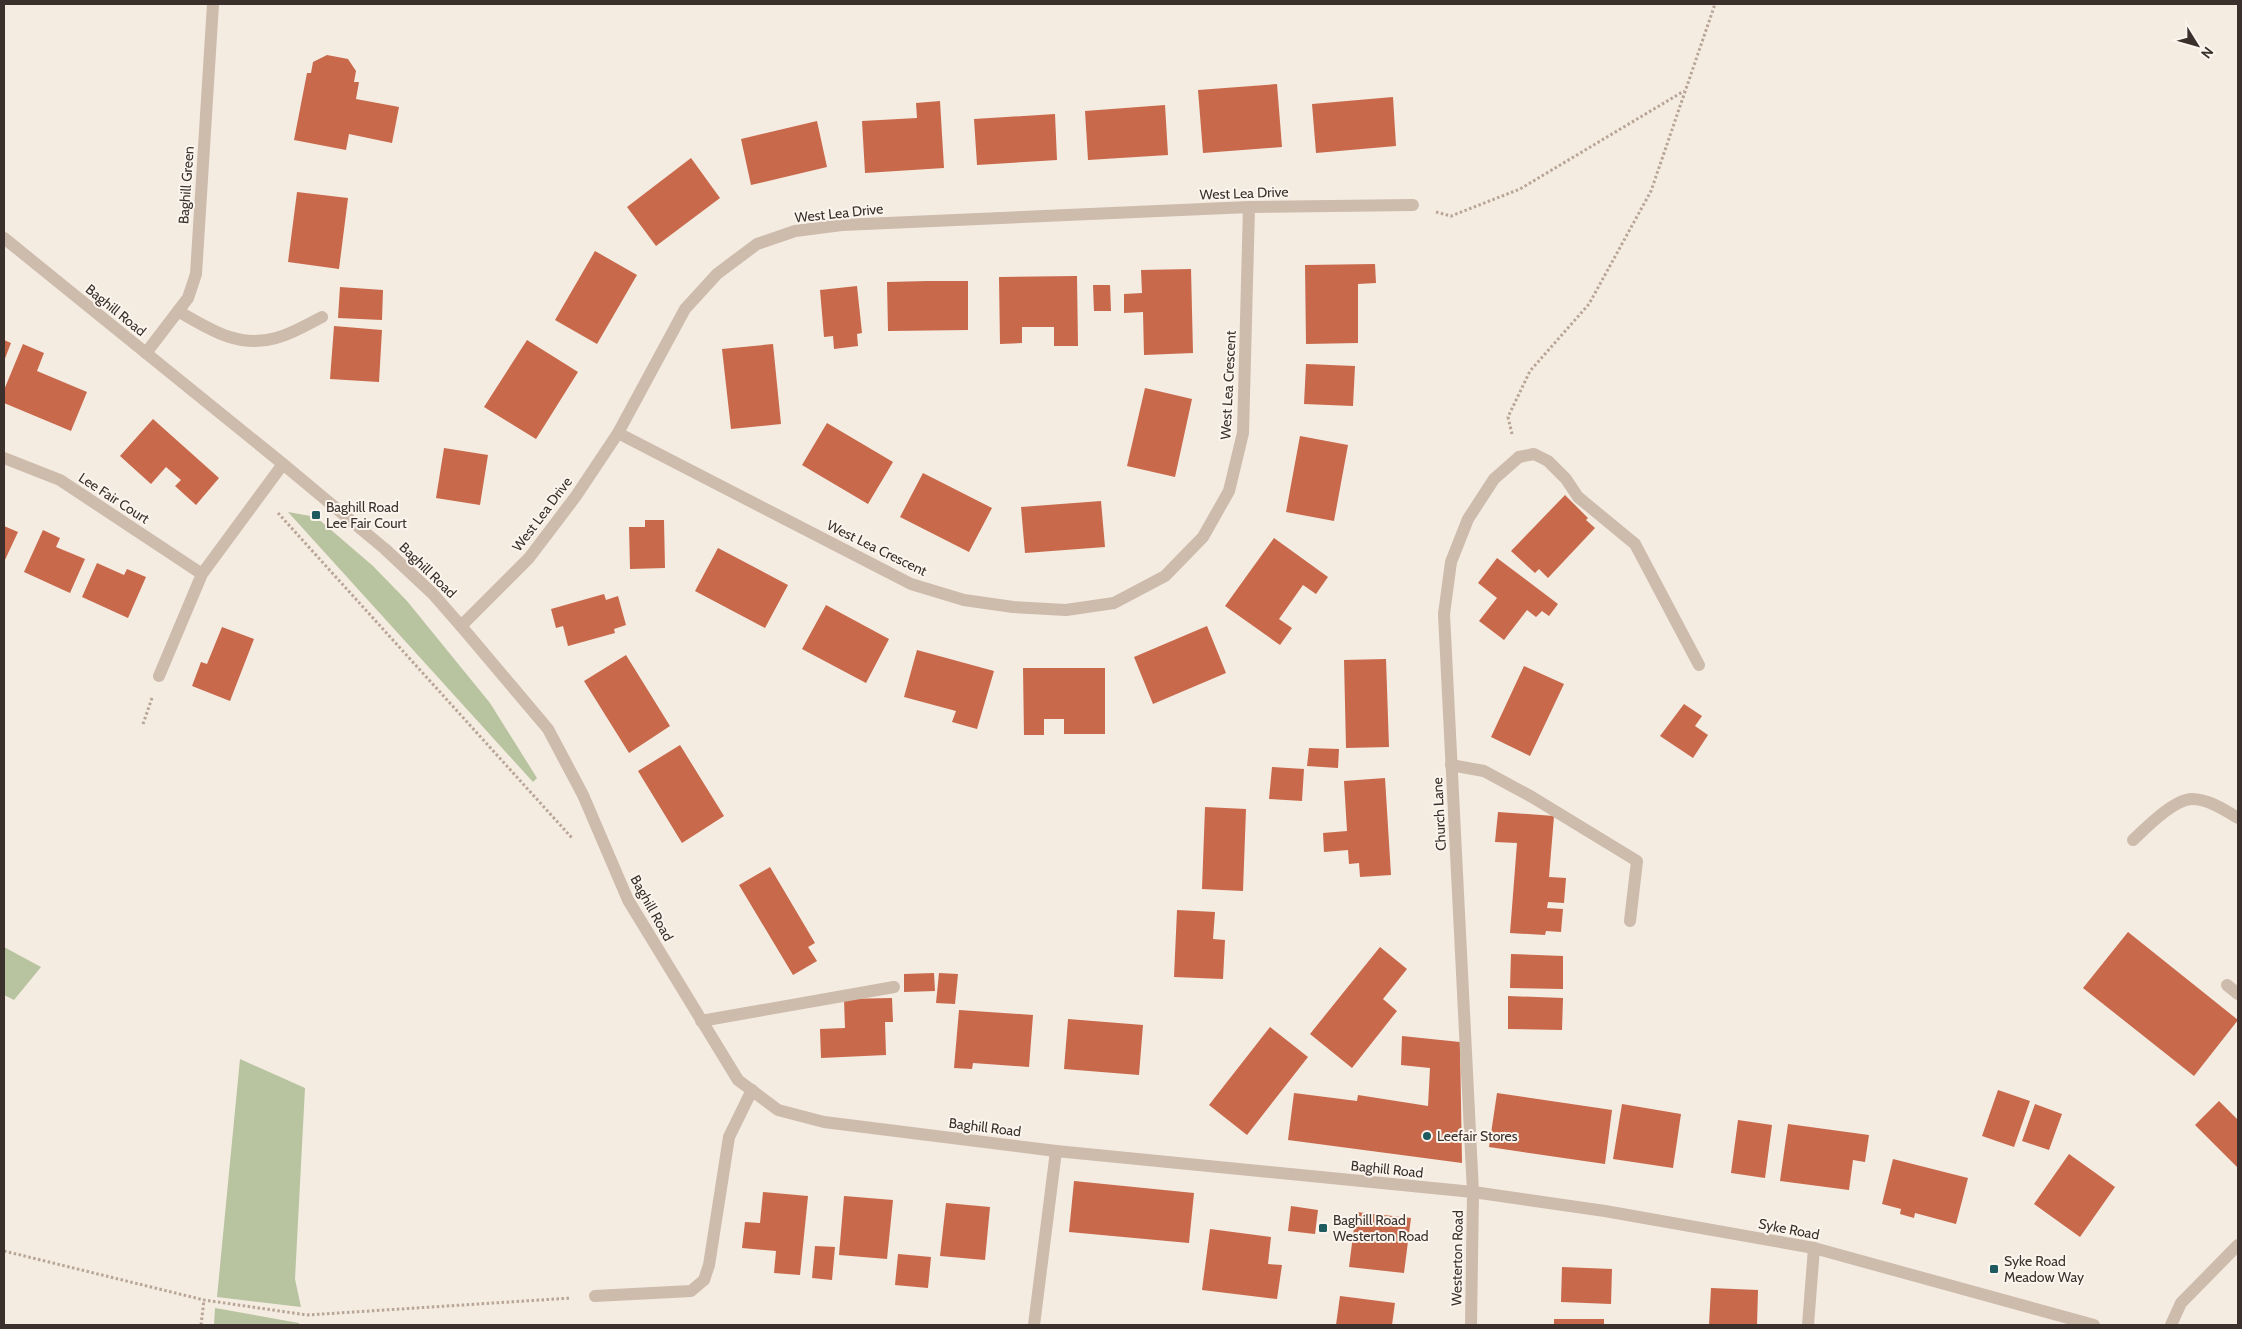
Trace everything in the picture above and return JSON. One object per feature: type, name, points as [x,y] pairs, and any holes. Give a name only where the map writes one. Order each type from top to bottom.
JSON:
[{"type":"street","name":"Baghill Green","points":[[146,353],[188,298],[196,274],[213,4]]},
{"type":"street","name":"West Lea Drive","points":[[461,626],[529,558],[576,496],[618,432],[685,309],[717,274],[757,244],[795,231],[842,224],[1249,207],[1413,205]]},
{"type":"street","name":"West Lea Crescent","points":[[618,432],[911,584],[964,600],[1013,607],[1066,610],[1114,603],[1165,576],[1203,537],[1229,491],[1243,433],[1249,207]]},
{"type":"street","name":"Baghill Road","points":[[4,238],[385,549],[432,594],[461,626],[510,682],[548,730],[583,795],[628,900],[700,1021],[738,1080],[778,1110],[824,1122],[1056,1151],[1473,1192]]},
{"type":"street","points":[[178,311],[213,332],[233,340],[254,341],[276,338],[322,317]]},
{"type":"street","points":[[1518,457],[1534,454],[1548,461],[1566,479],[1578,497],[1635,544],[1699,665]]},
{"type":"street","name":"Church Lane","points":[[1473,1192],[1444,614],[1451,562],[1468,519],[1494,479],[1518,457]]},
{"type":"street","name":"Lee Fair Court","points":[[4,458],[60,480],[202,574]]},
{"type":"street","points":[[159,676],[202,574],[283,464]]},
{"type":"street","points":[[1452,765],[1484,771],[1532,797],[1637,861],[1630,921]]},
{"type":"street","points":[[2132,840],[2166,809],[2191,798],[2215,805],[2238,818]]},
{"type":"street","points":[[2227,985],[2238,994]]},
{"type":"street","points":[[700,1021],[894,987]]},
{"type":"street","points":[[595,1296],[691,1291],[704,1280],[709,1265],[729,1137],[752,1090]]},
{"type":"street","points":[[1034,1325],[1056,1151]]},
{"type":"street","name":"Syke Road","points":[[1473,1192],[1605,1211],[1814,1248],[2094,1325]]},
{"type":"street","name":"Westerton Road","points":[[1471,1325],[1473,1192]]},
{"type":"street","points":[[2171,1325],[2181,1303],[2238,1245]]},
{"type":"street","points":[[1808,1325],[1814,1248]]},
{"type":"path","points":[[1518,457],[1508,417],[1530,371],[1590,304],[1651,191],[1715,4]]},
{"type":"path","points":[[1413,205],[1451,216],[1520,189],[1685,91]]},
{"type":"path","points":[[261,494],[575,841]]},
{"type":"path","points":[[4,1251],[204,1300],[307,1315],[595,1296]]},
{"type":"path","points":[[201,1325],[204,1300]]},
{"type":"green space","points":[[288,512],[316,517],[373,566],[407,601],[490,703],[537,778],[533,782]]},
{"type":"green space","points":[[4,947],[41,967],[14,1000],[4,995]]},
{"type":"green space","points":[[240,1059],[305,1088],[295,1279],[301,1307],[217,1297]]},
{"type":"green space","points":[[215,1308],[299,1323],[299,1325],[214,1325]]},
{"type":"building","points":[[327,55],[348,59],[356,71],[354,82],[359,82],[356,99],[399,107],[392,143],[349,134],[346,150],[294,140],[307,73],[311,73],[313,62]]},
{"type":"building","points":[[1277,84],[1282,147],[1203,153],[1198,90]]},
{"type":"building","points":[[1393,97],[1396,146],[1316,153],[1312,104]]},
{"type":"building","points":[[940,101],[944,168],[865,173],[862,121],[917,118],[916,103]]},
{"type":"building","points":[[1165,105],[1168,155],[1088,160],[1085,111]]},
{"type":"building","points":[[1055,114],[1057,160],[977,165],[974,119]]},
{"type":"building","points":[[817,121],[827,167],[751,185],[741,139]]},
{"type":"building","points":[[691,158],[720,198],[656,246],[627,207]]},
{"type":"building","points":[[297,192],[348,198],[339,269],[288,262]]},
{"type":"building","points":[[595,251],[637,275],[597,344],[555,320]]},
{"type":"building","points":[[1375,264],[1376,283],[1358,284],[1358,343],[1306,344],[1305,265]]},
{"type":"building","points":[[1191,269],[1193,353],[1144,355],[1143,312],[1124,313],[1124,294],[1142,293],[1141,270]]},
{"type":"building","points":[[1077,276],[1078,346],[1054,346],[1054,327],[1022,327],[1022,343],[1000,344],[999,277]]},
{"type":"building","points":[[968,281],[968,330],[888,331],[887,282]]},
{"type":"building","points":[[1093,285],[1110,285],[1111,311],[1094,311]]},
{"type":"building","points":[[857,286],[862,333],[857,334],[858,346],[834,349],[833,336],[824,337],[820,290]]},
{"type":"building","points":[[340,287],[383,290],[382,320],[338,318]]},
{"type":"building","points":[[334,326],[382,330],[379,382],[330,379]]},
{"type":"building","points":[[4,340],[11,343],[4,361]]},
{"type":"building","points":[[527,340],[578,372],[536,439],[484,407]]},
{"type":"building","points":[[23,344],[44,353],[37,371],[87,392],[71,431],[4,403],[4,390]]},
{"type":"building","points":[[773,344],[781,424],[731,429],[722,349]]},
{"type":"building","points":[[1306,364],[1355,366],[1353,406],[1304,404]]},
{"type":"building","points":[[1145,388],[1192,399],[1175,477],[1127,466]]},
{"type":"building","points":[[153,419],[219,478],[196,505],[175,486],[181,480],[166,467],[151,484],[120,456]]},
{"type":"building","points":[[827,423],[893,462],[868,504],[802,465]]},
{"type":"building","points":[[1300,436],[1348,445],[1334,521],[1286,512]]},
{"type":"building","points":[[444,448],[488,455],[480,505],[436,498]]},
{"type":"building","points":[[923,473],[992,508],[969,552],[900,517]]},
{"type":"building","points":[[1565,495],[1588,518],[1586,520],[1595,528],[1548,578],[1539,569],[1535,573],[1511,551]]},
{"type":"building","points":[[1101,501],[1105,547],[1025,553],[1021,507]]},
{"type":"building","points":[[645,520],[664,520],[665,568],[630,569],[629,527],[645,527]]},
{"type":"building","points":[[4,526],[18,532],[4,562]]},
{"type":"building","points":[[43,530],[60,538],[56,547],[85,559],[70,593],[24,572]]},
{"type":"building","points":[[1274,538],[1328,577],[1316,594],[1303,585],[1279,619],[1292,628],[1280,645],[1225,606]]},
{"type":"building","points":[[718,548],[788,585],[765,628],[695,591]]},
{"type":"building","points":[[1497,558],[1558,604],[1549,616],[1542,611],[1536,617],[1527,610],[1504,640],[1479,621],[1497,598],[1478,583]]},
{"type":"building","points":[[97,563],[124,575],[127,569],[146,577],[128,618],[82,597]]},
{"type":"building","points":[[604,594],[606,600],[618,596],[626,625],[614,629],[615,633],[568,646],[563,626],[556,628],[551,609]]},
{"type":"building","points":[[826,605],[889,639],[866,683],[802,649]]},
{"type":"building","points":[[1207,626],[1226,673],[1153,704],[1134,657]]},
{"type":"building","points":[[222,627],[254,639],[230,701],[192,686],[201,662],[207,664]]},
{"type":"building","points":[[917,650],[994,671],[977,729],[952,722],[956,711],[904,697]]},
{"type":"building","points":[[626,655],[670,726],[629,753],[584,681]]},
{"type":"building","points":[[1386,659],[1389,747],[1346,748],[1344,660]]},
{"type":"building","points":[[1524,666],[1564,684],[1530,756],[1491,737]]},
{"type":"building","points":[[1023,668],[1105,668],[1105,734],[1064,734],[1064,719],[1044,719],[1044,735],[1024,735]]},
{"type":"building","points":[[1684,704],[1702,716],[1695,726],[1708,735],[1693,758],[1660,736]]},
{"type":"building","points":[[680,745],[724,816],[682,843],[638,771]]},
{"type":"building","points":[[1309,748],[1339,749],[1338,768],[1307,766]]},
{"type":"building","points":[[1272,767],[1304,769],[1302,801],[1269,799]]},
{"type":"building","points":[[1385,778],[1391,875],[1360,877],[1359,863],[1349,864],[1348,850],[1324,852],[1323,833],[1347,831],[1344,781]]},
{"type":"building","points":[[1205,807],[1246,809],[1243,891],[1202,889]]},
{"type":"building","points":[[1498,812],[1554,816],[1549,877],[1566,878],[1564,903],[1548,902],[1547,908],[1563,909],[1561,932],[1546,931],[1545,935],[1510,933],[1517,843],[1495,842]]},
{"type":"building","points":[[770,867],[815,943],[808,947],[817,961],[793,975],[739,885]]},
{"type":"building","points":[[1177,910],[1215,912],[1213,939],[1225,940],[1223,979],[1174,977]]},
{"type":"building","points":[[2128,932],[2238,1020],[2194,1076],[2083,988]]},
{"type":"building","points":[[1380,947],[1407,969],[1383,999],[1397,1011],[1352,1068],[1310,1034]]},
{"type":"building","points":[[1511,954],[1563,956],[1563,989],[1510,988]]},
{"type":"building","points":[[934,973],[935,991],[904,992],[904,974]]},
{"type":"building","points":[[939,973],[958,974],[955,1004],[936,1003]]},
{"type":"building","points":[[1508,996],[1563,998],[1562,1030],[1508,1029]]},
{"type":"building","points":[[892,998],[893,1022],[885,1022],[886,1055],[821,1058],[820,1029],[845,1028],[844,999]]},
{"type":"building","points":[[959,1010],[1033,1015],[1029,1067],[973,1063],[972,1069],[954,1068]]},
{"type":"building","points":[[1068,1019],[1143,1025],[1139,1075],[1064,1069]]},
{"type":"building","points":[[1270,1027],[1308,1057],[1247,1135],[1209,1105]]},
{"type":"building","points":[[1402,1036],[1460,1042],[1462,1163],[1288,1140],[1294,1093],[1357,1101],[1358,1095],[1428,1106],[1430,1068],[1401,1065]]},
{"type":"building","points":[[1998,1090],[2030,1101],[2014,1147],[1982,1136]]},
{"type":"building","points":[[1497,1093],[1612,1110],[1605,1164],[1489,1147]]},
{"type":"building","points":[[2219,1101],[2238,1120],[2238,1168],[2195,1125]]},
{"type":"building","points":[[1622,1104],[1681,1114],[1673,1168],[1613,1159]]},
{"type":"building","points":[[2035,1104],[2062,1114],[2049,1150],[2022,1141]]},
{"type":"building","points":[[1738,1120],[1772,1125],[1765,1178],[1731,1173]]},
{"type":"building","points":[[1788,1124],[1869,1135],[1865,1162],[1853,1160],[1849,1190],[1780,1181]]},
{"type":"building","points":[[2069,1154],[2115,1187],[2080,1237],[2034,1204]]},
{"type":"building","points":[[1893,1159],[1968,1178],[1956,1224],[1915,1213],[1914,1218],[1900,1214],[1901,1209],[1882,1204]]},
{"type":"building","points":[[1074,1181],[1194,1193],[1189,1243],[1069,1232]]},
{"type":"building","points":[[763,1192],[808,1196],[800,1275],[774,1273],[776,1251],[742,1248],[745,1222],[760,1223]]},
{"type":"building","points":[[844,1196],[893,1200],[887,1259],[839,1255]]},
{"type":"building","points":[[946,1203],[990,1207],[985,1260],[940,1256]]},
{"type":"building","points":[[1291,1206],[1318,1210],[1315,1234],[1288,1231]]},
{"type":"building","points":[[1356,1212],[1411,1218],[1404,1273],[1349,1267]]},
{"type":"building","points":[[1210,1229],[1271,1237],[1268,1264],[1282,1265],[1277,1299],[1202,1290]]},
{"type":"building","points":[[815,1246],[835,1247],[832,1280],[812,1278]]},
{"type":"building","points":[[898,1254],[931,1257],[928,1288],[895,1285]]},
{"type":"building","points":[[1562,1267],[1612,1269],[1611,1304],[1561,1302]]},
{"type":"building","points":[[1711,1288],[1758,1290],[1757,1325],[1709,1325]]},
{"type":"building","points":[[1340,1296],[1395,1303],[1392,1325],[1336,1325]]},
{"type":"building","points":[[1554,1319],[1604,1319],[1604,1325],[1554,1325]]},
{"type":"place","name":"Baghill Road Lee Fair Court","points":[[316,515]]},
{"type":"place","name":"Leefair Stores","points":[[1427,1136]]},
{"type":"place","name":"Baghill Road Westerton Road","points":[[1323,1228]]},
{"type":"place","name":"Syke Road Meadow Way","points":[[1994,1269]]}]
